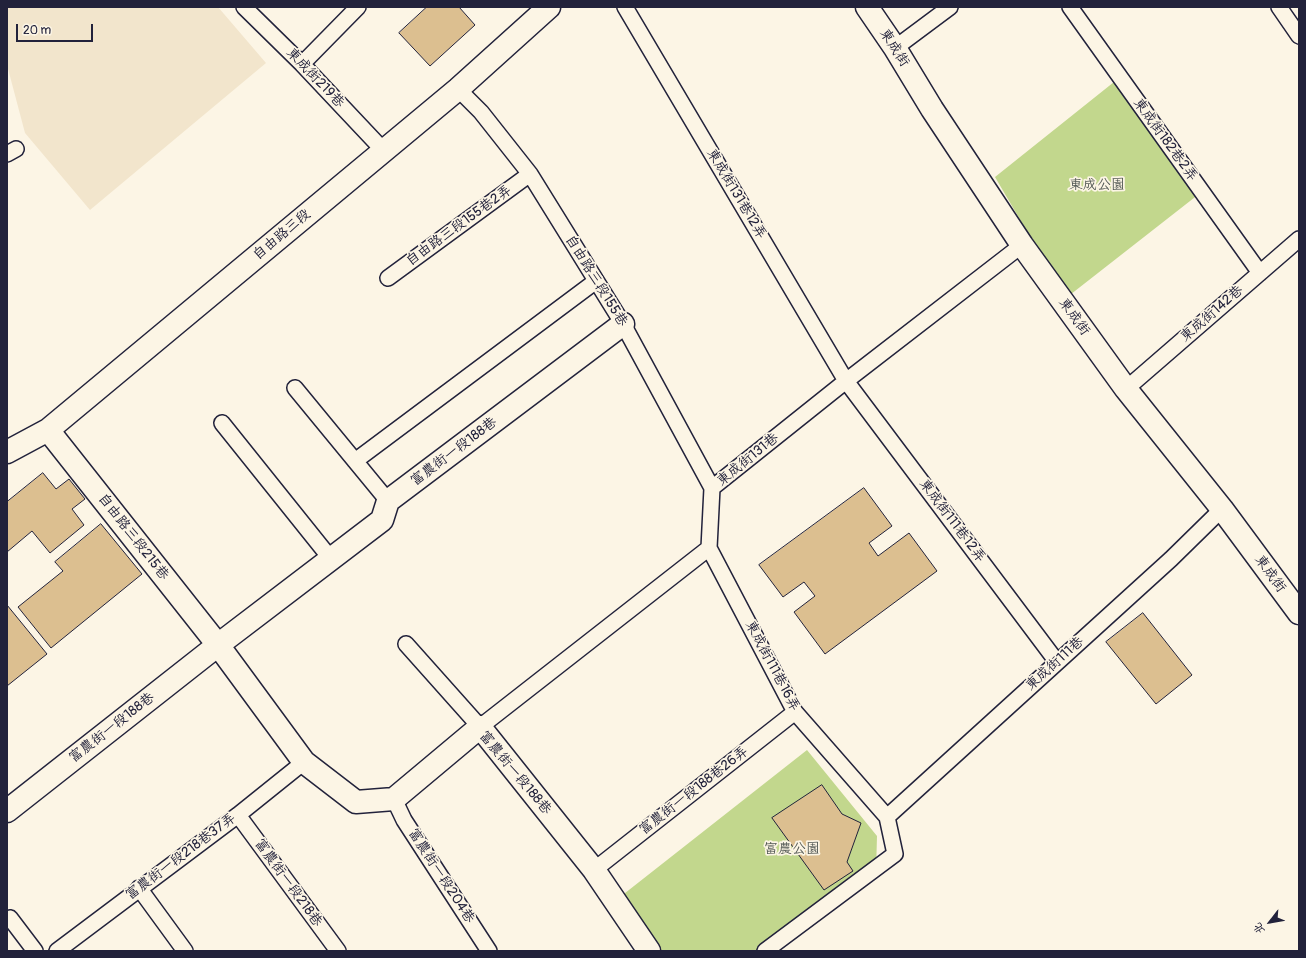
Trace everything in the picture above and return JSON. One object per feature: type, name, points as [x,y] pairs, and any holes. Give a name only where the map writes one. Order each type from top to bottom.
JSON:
[{"type":"street","name":"自由路三段","points":[[7,452],[48,430],[458,89],[549,7]]},
{"type":"street","name":"東成街","points":[[867,7],[1022,245],[1126,389],[1222,508],[1299,613]]},
{"type":"street","name":"富農街一段188巷","points":[[7,812],[218,645],[382,520],[388,501],[623,324]]},
{"type":"street","name":"自由路三段215巷","points":[[48,430],[218,645]]},
{"type":"street","points":[[218,645],[304,762],[356,802],[394,799]]},
{"type":"street","name":"富農街一段188巷","points":[[394,799],[480,727],[594,870],[649,951]]},
{"type":"lane","name":"東成街219巷","points":[[244,7],[302,64],[384,151]]},
{"type":"lane","points":[[302,64],[358,7]]},
{"type":"lane","name":"東成街131巷12弄","points":[[625,7],[846,380]]},
{"type":"lane","points":[[895,48],[950,7]]},
{"type":"lane","name":"東成街182巷2弄","points":[[1070,7],[1260,273]]},
{"type":"lane","points":[[1279,7],[1299,36]]},
{"type":"lane","name":"自由路三段155巷","points":[[458,89],[481,112],[530,174],[623,324],[712,488]]},
{"type":"lane","name":"自由路三段155巷2弄","points":[[388,278],[530,174]]},
{"type":"lane","name":"東成街142巷","points":[[1126,389],[1299,239]]},
{"type":"lane","name":"東成街131巷","points":[[709,548],[712,488],[846,380],[1022,245]]},
{"type":"lane","points":[[356,461],[596,281]]},
{"type":"lane","name":"東成街111巷12弄","points":[[846,380],[1057,662]]},
{"type":"lane","points":[[295,388],[388,501]]},
{"type":"lane","points":[[222,422],[331,558]]},
{"type":"lane","name":"東成街111巷","points":[[887,817],[1171,560],[1222,508]]},
{"type":"lane","points":[[406,644],[480,727],[709,548]]},
{"type":"lane","name":"東成街111巷16弄","points":[[709,548],[795,712],[887,817],[896,854],[765,951]]},
{"type":"lane","name":"富農街一段188巷26弄","points":[[594,870],[795,712]]},
{"type":"lane","name":"富農街一段218巷37弄","points":[[57,951],[238,815],[304,762]]},
{"type":"lane","name":"富農街一段204巷","points":[[394,799],[404,820],[489,951]]},
{"type":"lane","name":"富農街一段218巷","points":[[238,815],[338,951]]},
{"type":"lane","points":[[140,888],[185,951]]},
{"type":"lane","points":[[10,918],[35,951]]},
{"type":"shaded area","points":[[7,7],[218,7],[266,63],[90,210],[25,133],[7,65]]},
{"type":"green space","name":"東成公園","points":[[1114,82],[1199,194],[1066,298],[995,177]]},
{"type":"green space","name":"富農公園","points":[[807,750],[877,836],[876,872],[773,951],[659,951],[620,897]]},
{"type":"building","points":[[427,7],[459,7],[475,25],[430,66],[399,33]]},
{"type":"building","points":[[43,473],[56,489],[69,479],[85,499],[72,509],[84,525],[50,553],[32,531],[7,552],[7,502]]},
{"type":"building","points":[[864,488],[892,526],[869,543],[878,556],[909,533],[937,571],[825,654],[794,612],[815,596],[804,582],[783,597],[759,565]]},
{"type":"building","points":[[101,524],[142,574],[51,648],[18,607],[63,571],[55,562]]},
{"type":"building","points":[[7,605],[47,654],[7,686]]},
{"type":"building","points":[[1143,613],[1192,675],[1156,704],[1106,642]]},
{"type":"building","points":[[822,785],[842,814],[861,823],[847,862],[853,871],[824,890],[772,818]]}]
